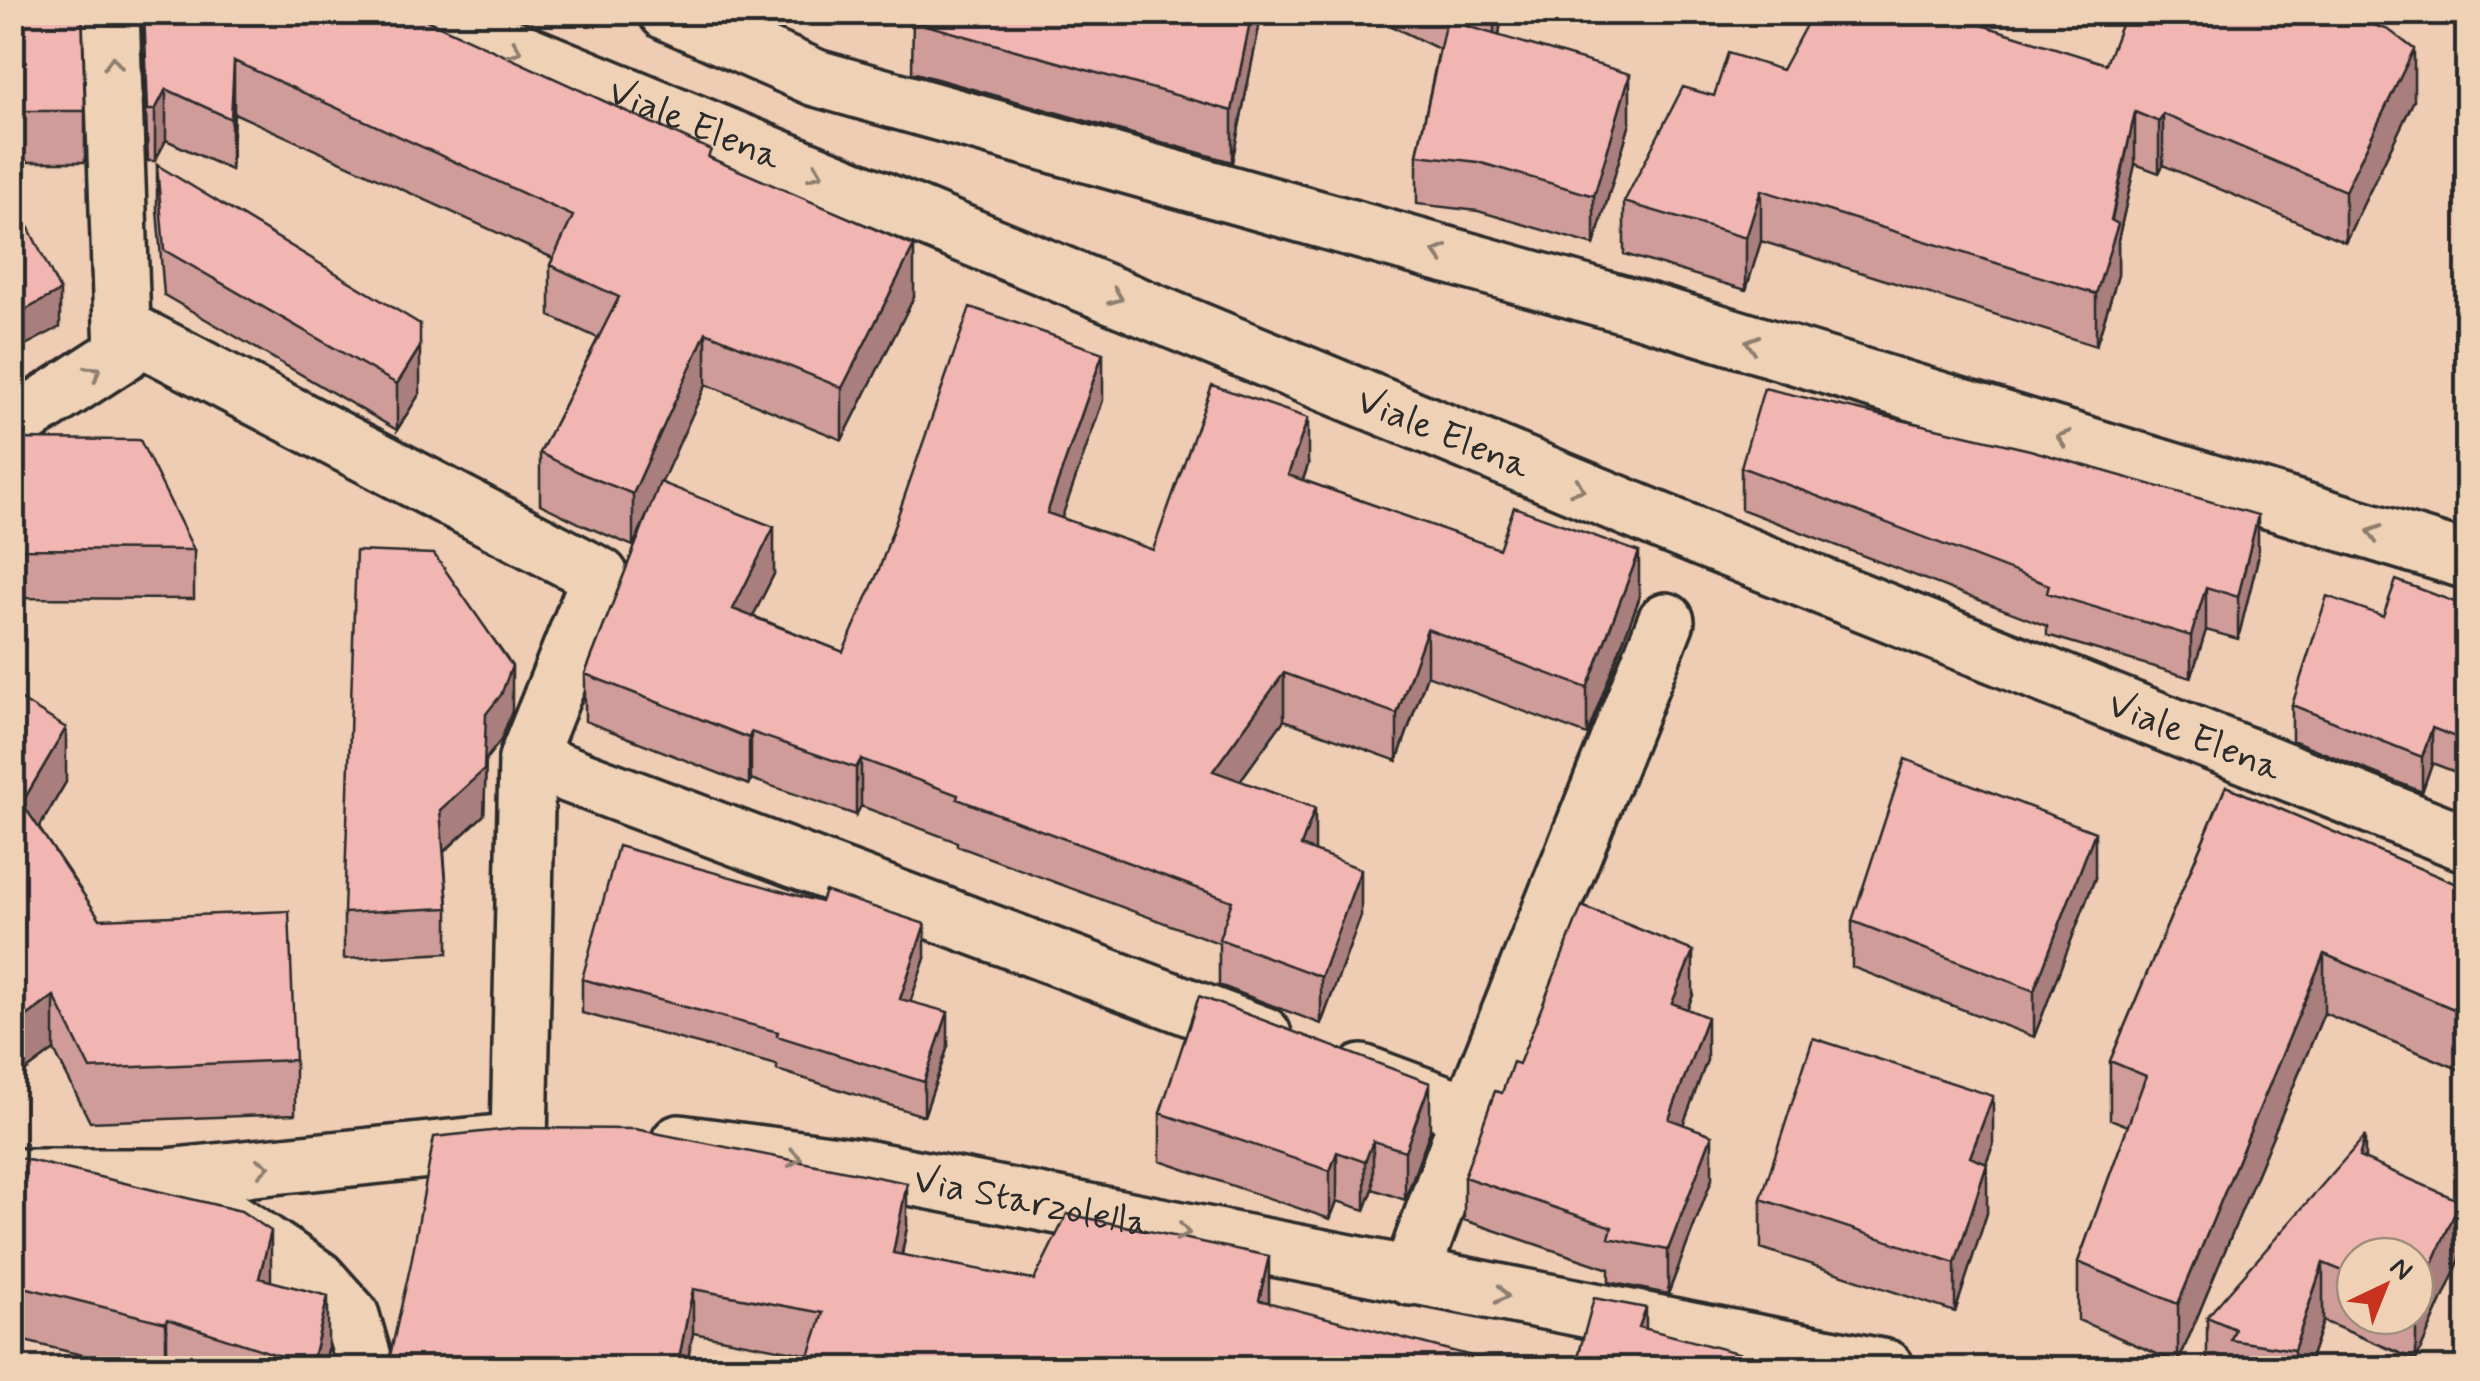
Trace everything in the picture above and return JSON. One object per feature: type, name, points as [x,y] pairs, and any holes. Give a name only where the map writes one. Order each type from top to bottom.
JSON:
[{"type":"street","points":[[12,425],[123,353],[112,12]]},
{"type":"street","name":"Viale Elena","points":[[425,12],[1701,538],[2468,844]]},
{"type":"street","points":[[667,12],[816,78],[1647,311],[2468,561]]},
{"type":"street","points":[[124,328],[600,576],[527,759],[519,1141]]},
{"type":"street","points":[[1410,1277],[1470,1113],[1666,622]]},
{"type":"street","points":[[527,759],[1470,1113]]},
{"type":"street","points":[[12,1178],[166,1177],[519,1141],[574,1142]]},
{"type":"street","name":"Via Starzolella","points":[[630,1142],[685,1142],[859,1168],[1886,1368]]},
{"type":"street","points":[[166,1177],[317,1278],[350,1316],[366,1368]]},
{"type":"building","points":[[12,12],[82,12],[85,111],[12,111]]},
{"type":"building","points":[[144,12],[409,12],[711,150],[708,157],[914,246],[842,388],[706,332],[633,494],[540,453],[619,297],[550,265],[573,216],[234,61],[231,119],[166,89],[155,110],[148,110]]},
{"type":"building","points":[[914,12],[1252,12],[1232,111],[912,21]]},
{"type":"building","points":[[1472,12],[1496,12],[1494,23]]},
{"type":"building","points":[[1813,12],[1940,12],[2106,64],[2126,12],[2352,12],[2350,17],[2389,30],[2414,49],[2345,191],[2163,114],[2159,122],[2135,112],[2111,220],[2118,224],[2096,294],[1761,190],[1746,238],[1624,202],[1683,87],[1714,96],[1728,53],[1782,70]]},
{"type":"building","points":[[1446,20],[1630,74],[1594,196],[1478,162],[1417,155]]},
{"type":"building","points":[[157,165],[420,324],[420,347],[397,384],[164,250]]},
{"type":"building","points":[[12,196],[60,291],[12,317]]},
{"type":"building","points":[[970,307],[1103,353],[1047,513],[1153,550],[1212,385],[1308,418],[1288,475],[1499,549],[1514,507],[1639,552],[1587,688],[1427,629],[1397,714],[1284,673],[1213,771],[1315,808],[1301,846],[1361,869],[1321,977],[1219,939],[1232,901],[957,799],[958,795],[861,759],[856,768],[751,732],[749,738],[585,674],[660,482],[774,527],[733,609],[843,652],[879,570]]},
{"type":"building","points":[[1764,388],[2030,450],[2258,515],[2238,597],[2206,587],[2191,636],[2047,593],[2049,585],[1741,467]]},
{"type":"building","points":[[12,439],[140,440],[194,550],[12,549]]},
{"type":"building","points":[[356,551],[434,554],[512,666],[501,695],[486,714],[484,770],[440,810],[448,908],[344,913]]},
{"type":"building","points":[[2396,580],[2468,607],[2468,742],[2432,728],[2422,757],[2292,705],[2327,596],[2383,616]]},
{"type":"building","points":[[12,694],[66,728],[22,803],[100,919],[289,911],[295,1060],[90,1069],[54,996],[12,1027]]},
{"type":"building","points":[[1905,759],[2095,832],[2034,991],[1852,921]]},
{"type":"building","points":[[2226,786],[2468,889],[2468,1015],[2324,954],[2178,1304],[2078,1262],[2146,1076],[2110,1061]]},
{"type":"building","points":[[618,846],[821,902],[825,891],[925,924],[900,999],[948,1012],[924,1082],[777,1036],[778,1032],[582,979]]},
{"type":"building","points":[[1582,906],[1693,951],[1672,1003],[1707,1017],[1669,1119],[1712,1135],[1668,1250],[1609,1238],[1612,1227],[1464,1177],[1495,1091],[1502,1093],[1513,1062],[1519,1064]]},
{"type":"building","points":[[1199,996],[1430,1083],[1405,1151],[1373,1141],[1365,1162],[1337,1152],[1330,1171],[1160,1113]]},
{"type":"building","points":[[1813,1038],[1993,1096],[1970,1157],[1987,1164],[1955,1263],[1761,1199]]},
{"type":"building","points":[[520,1128],[635,1129],[907,1183],[893,1253],[1034,1280],[1067,1214],[1269,1256],[1259,1300],[1517,1368],[805,1368],[823,1313],[693,1289],[677,1368],[432,1368],[390,1356],[434,1137]]},
{"type":"building","points":[[2365,1136],[2359,1157],[2460,1201],[2435,1258],[2435,1236],[2335,1236],[2335,1268],[2323,1263],[2294,1350],[2231,1340],[2235,1329],[2207,1317]]},
{"type":"building","points":[[12,1156],[241,1211],[271,1231],[259,1278],[328,1296],[311,1366],[167,1319],[166,1323],[12,1284]]},
{"type":"building","points":[[1594,1298],[1646,1308],[1639,1327],[1776,1363],[1774,1368],[1575,1368]]}]
